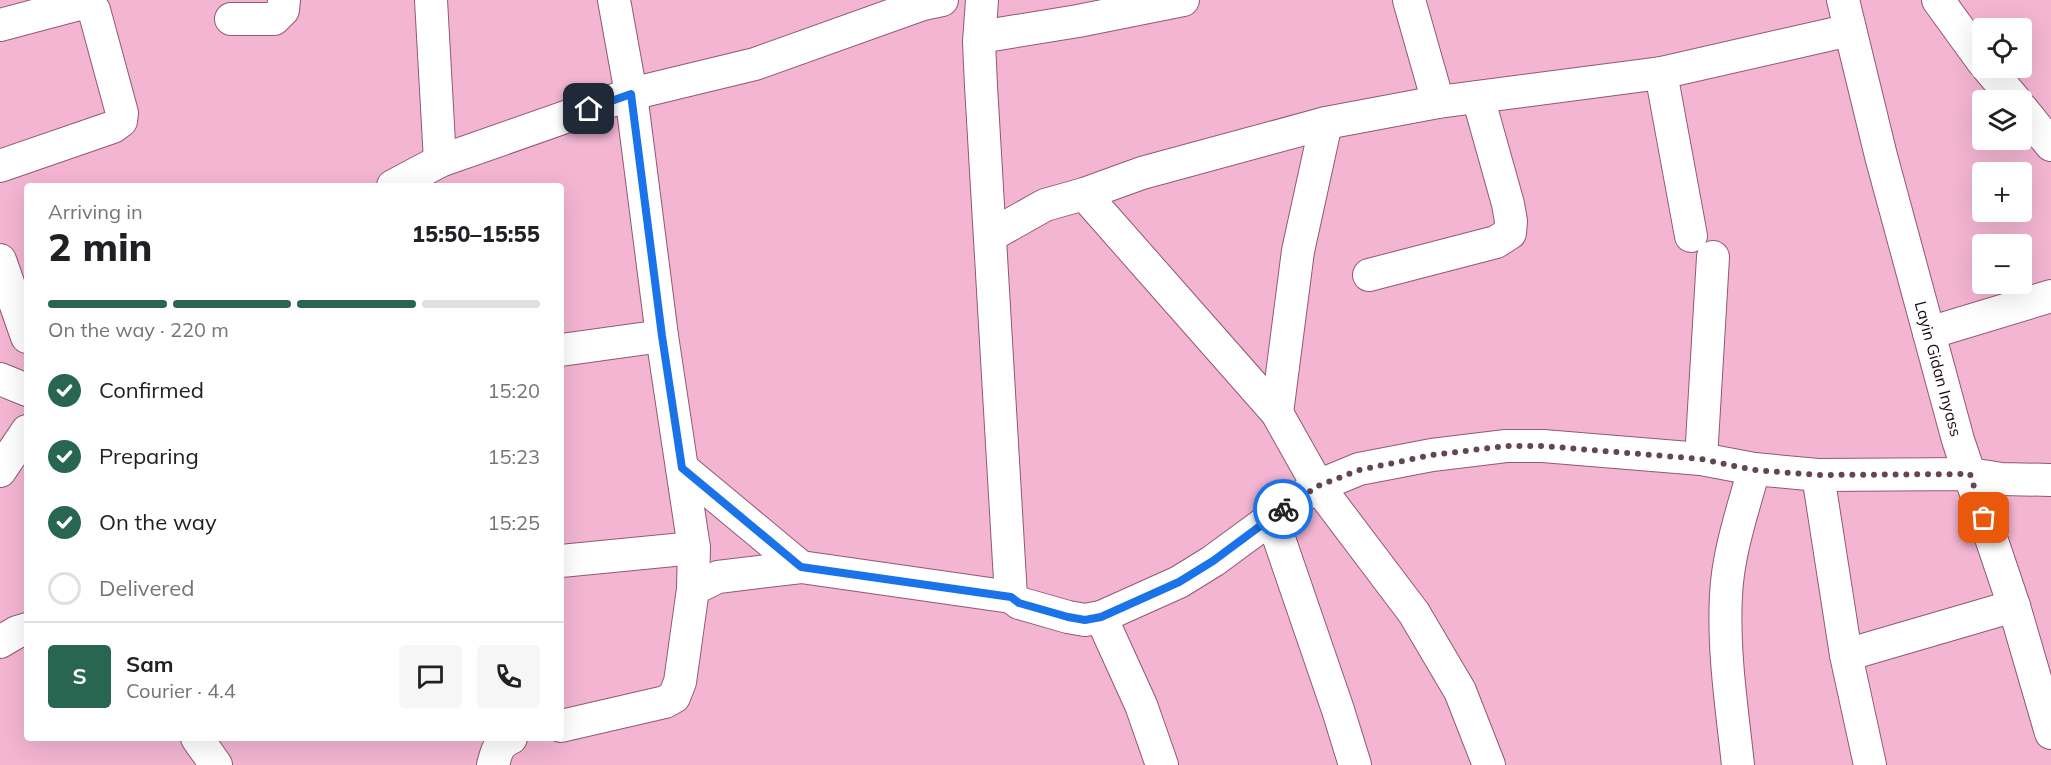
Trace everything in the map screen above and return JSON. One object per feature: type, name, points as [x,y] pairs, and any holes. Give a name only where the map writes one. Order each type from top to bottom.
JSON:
[{"type":"street","points":[[231,20],[274,19],[283,10],[284,0]]},
{"type":"street","points":[[430,0],[440,161]]},
{"type":"street","points":[[564,725],[665,702],[674,697],[680,682],[693,589],[694,548],[662,336],[631,94],[614,0]]},
{"type":"street","points":[[400,183],[440,161],[631,94],[755,64],[923,4],[942,0]]},
{"type":"street","points":[[982,0],[980,37],[1011,597]]},
{"type":"street","points":[[980,37],[1078,21],[1183,0]]},
{"type":"street","points":[[1409,0],[1438,102]]},
{"type":"street","points":[[1938,0],[1972,47]]},
{"type":"street","points":[[0,25],[79,4],[87,5],[94,10],[122,113],[121,121],[113,127],[0,166]]},
{"type":"street","points":[[990,236],[1045,205],[1142,173],[1326,123],[1438,102],[1661,73],[1847,15]]},
{"type":"street","name":"Layin Gidan Inyass","points":[[1847,15],[1881,156],[1958,440],[2014,606],[2051,733]]},
{"type":"street","points":[[1661,73],[1691,236]]},
{"type":"street","points":[[1996,78],[2007,90]]},
{"type":"street","points":[[1369,274],[1496,242],[1510,233],[1511,221],[1508,204],[1478,97]]},
{"type":"street","points":[[2032,121],[2051,145]]},
{"type":"street","points":[[1277,413],[1298,251],[1326,123]]},
{"type":"street","points":[[1084,194],[1277,413],[1318,486],[1414,614],[1460,691],[1489,765]]},
{"type":"street","points":[[1701,459],[1713,257]]},
{"type":"street","points":[[0,260],[24,328]]},
{"type":"street","points":[[1929,333],[2051,296]]},
{"type":"street","points":[[564,350],[662,336]]},
{"type":"street","points":[[0,379],[24,389]]},
{"type":"street","points":[[0,471],[24,435]]},
{"type":"street","points":[[693,589],[718,577],[801,567],[1011,597],[1019,603],[1085,620],[1101,617],[1179,582],[1213,561],[1318,486],[1359,470],[1432,455],[1506,446],[1543,446],[1701,459],[1754,470],[1818,475],[1970,474],[2002,479],[2051,480]]},
{"type":"street","points":[[682,468],[801,567]]},
{"type":"street","points":[[1738,765],[1726,643],[1726,593],[1734,543],[1754,470]]},
{"type":"street","points":[[1818,475],[1846,655],[1870,765]]},
{"type":"street","points":[[1272,518],[1338,710],[1354,765]]},
{"type":"street","points":[[564,561],[694,548]]},
{"type":"street","points":[[1846,655],[2014,606]]},
{"type":"street","points":[[1101,617],[1141,705],[1162,765]]},
{"type":"street","points":[[0,642],[24,630]]},
{"type":"street","points":[[199,741],[216,765]]},
{"type":"street","points":[[493,765],[498,748],[503,741]]},
{"type":"way so far","points":[[1283,509],[1318,486],[1359,470],[1432,455],[1506,446],[1543,446],[1701,459],[1754,470],[1818,475],[1970,474],[1984,518]]},
{"type":"route","points":[[589,109],[631,94],[662,336],[682,468],[801,567],[1011,597],[1019,603],[1034,608],[1085,620],[1101,617],[1179,582],[1213,561],[1283,509]]}]
